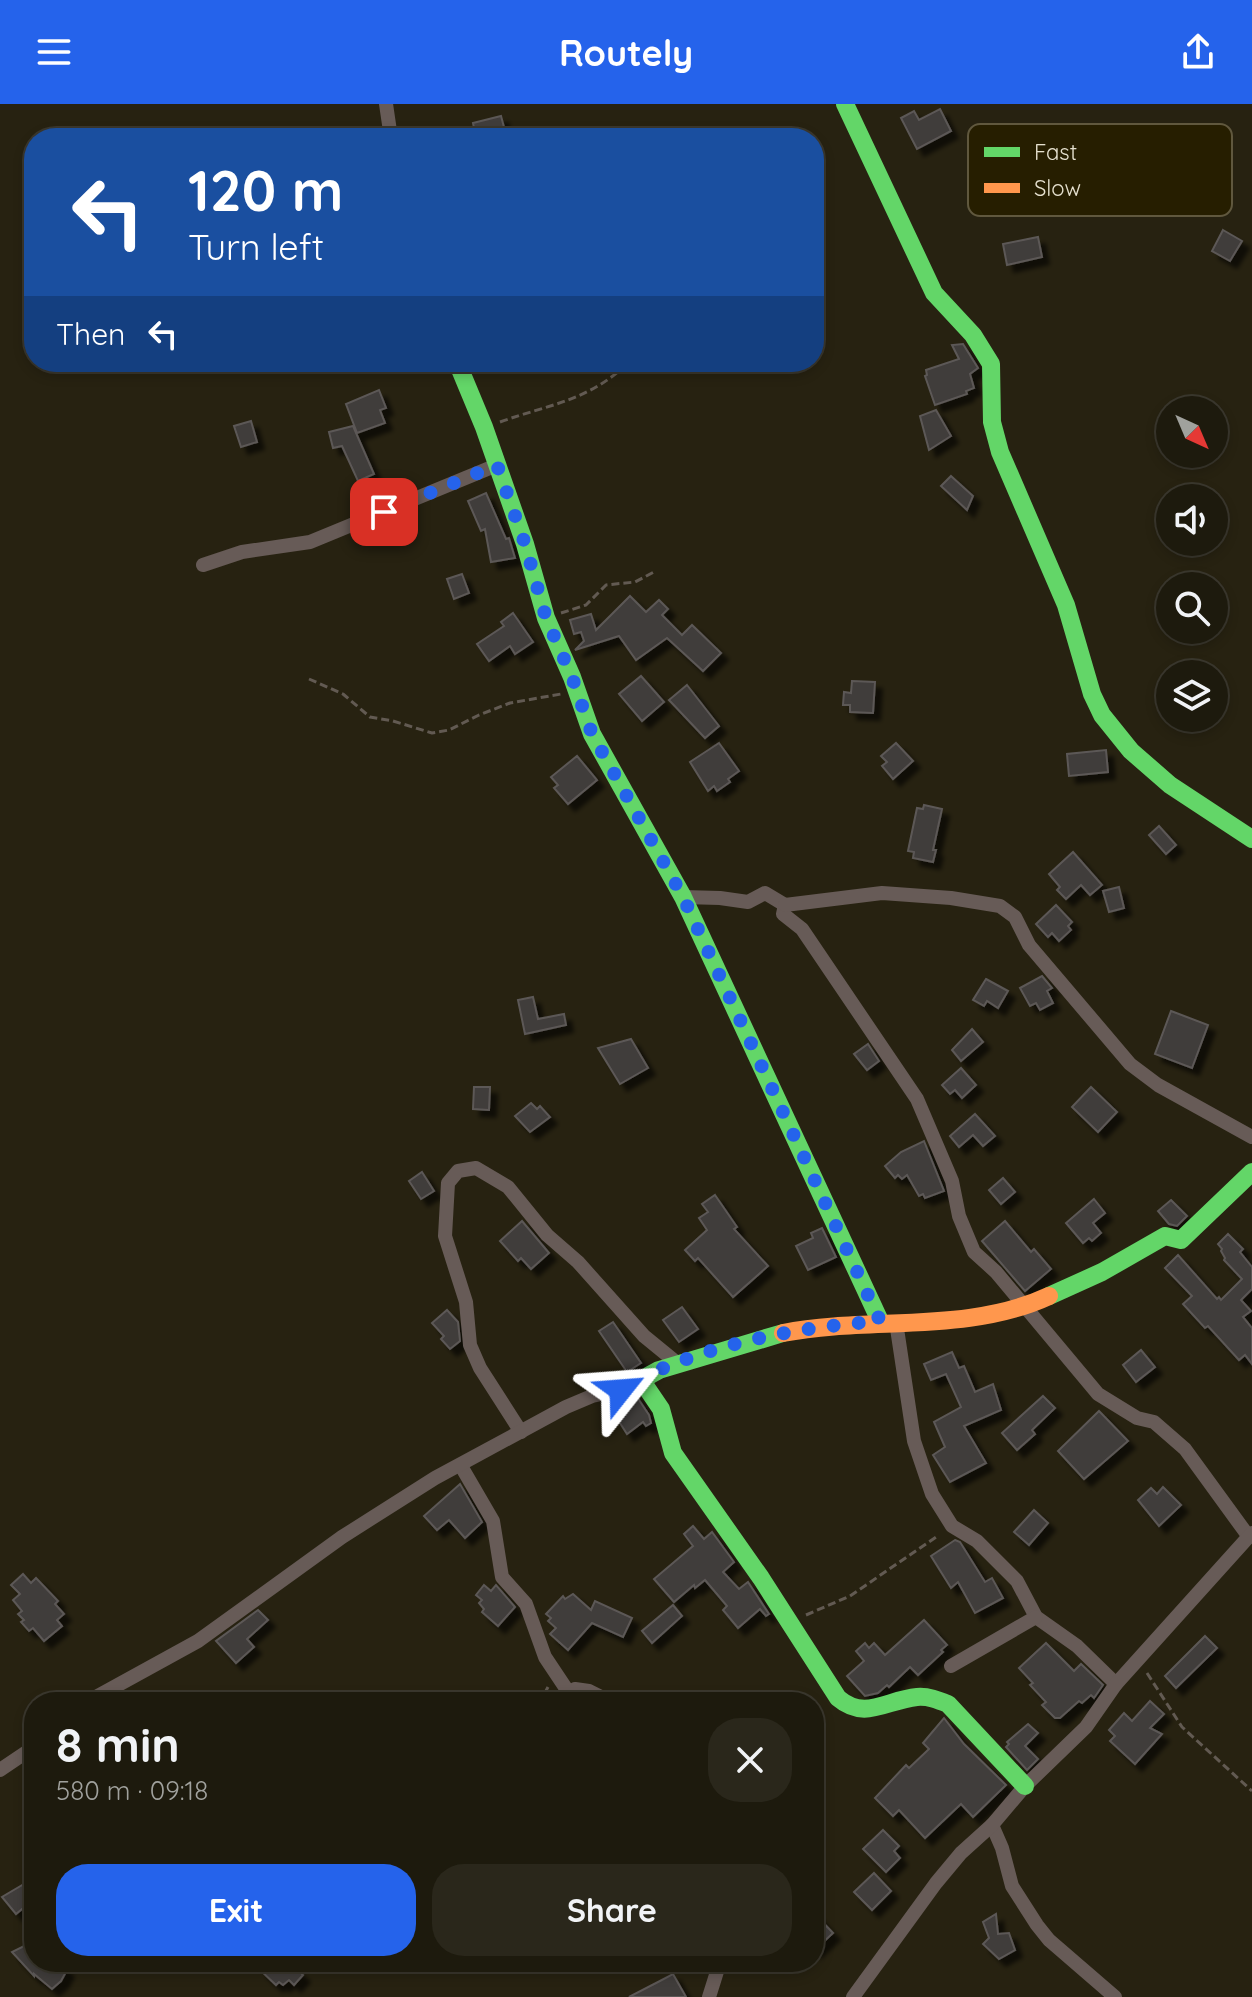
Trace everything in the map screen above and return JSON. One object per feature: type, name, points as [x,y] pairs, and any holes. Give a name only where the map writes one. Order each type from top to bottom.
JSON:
[{"type":"street","points":[[386,104],[390,128]]},
{"type":"street","points":[[845,104],[934,293],[973,335],[991,364],[992,422],[1000,452],[1073,623],[1100,712],[1128,747],[1152,769],[1207,812],[1252,839]]},
{"type":"street","points":[[461,372],[525,544],[546,618],[600,752],[683,897],[888,1321],[919,1462],[932,1494],[952,1526],[977,1541],[1017,1581],[1036,1617],[1077,1646],[1116,1684]]},
{"type":"street","points":[[203,565],[242,552],[310,542],[497,465]]},
{"type":"street","points":[[683,897],[748,902],[765,893],[785,905],[882,893],[951,898],[1000,906],[1015,917],[1029,945],[1130,1064],[1158,1085],[1252,1137]]},
{"type":"street","points":[[785,905],[783,914],[793,920],[809,939],[917,1099],[952,1181],[959,1216],[974,1252],[996,1272],[1098,1394],[1137,1418],[1154,1422],[1185,1449],[1251,1535],[1116,1684],[1086,1727],[961,1853],[853,1997]]},
{"type":"street","points":[[521,1432],[480,1368],[470,1345],[466,1302],[445,1236],[448,1183],[458,1171],[476,1168],[508,1187],[547,1235],[578,1262],[644,1336],[677,1363]]},
{"type":"street","points":[[106,1692],[198,1641],[342,1537],[435,1478],[579,1402],[621,1390],[677,1363],[770,1335],[818,1326],[966,1318],[1026,1307],[1102,1272],[1165,1236],[1181,1240],[1252,1172]]},
{"type":"street","points":[[646,1378],[644,1384],[661,1409],[673,1453],[791,1622],[838,1698],[850,1708],[861,1710],[917,1697],[948,1704],[1025,1786]]},
{"type":"street","points":[[461,1466],[493,1521],[502,1577],[526,1604],[545,1657],[568,1692]]},
{"type":"street","points":[[951,1666],[1036,1617]]},
{"type":"street","points":[[0,1770],[24,1754]]},
{"type":"street","points":[[992,1825],[1012,1886],[1037,1925],[1049,1940],[1115,1997]]},
{"type":"street","points":[[709,1997],[717,1972]]},
{"type":"path","points":[[484,427],[580,397],[616,372]]},
{"type":"path","points":[[546,618],[586,605],[606,585],[635,582],[654,572]]},
{"type":"path","points":[[309,679],[343,694],[370,717],[432,733],[449,730],[510,703],[577,693]]},
{"type":"path","points":[[791,1622],[850,1596],[952,1526]]},
{"type":"path","points":[[1139,1659],[1182,1727],[1252,1791]]},
{"type":"building","points":[[940,109],[951,131],[917,149],[901,118],[914,111],[919,120]]},
{"type":"building","points":[[501,116],[504,128],[474,128],[473,123]]},
{"type":"building","points":[[1223,230],[1242,241],[1230,261],[1212,251]]},
{"type":"building","points":[[1038,237],[1042,257],[1007,265],[1003,244]]},
{"type":"building","points":[[963,344],[978,368],[970,374],[974,388],[966,391],[967,394],[935,405],[925,376],[926,370],[959,359],[952,345]]},
{"type":"building","points":[[379,390],[386,408],[380,410],[385,423],[357,433],[346,404]]},
{"type":"building","points":[[936,410],[951,436],[929,450],[920,416]]},
{"type":"building","points":[[251,421],[257,442],[241,447],[234,426]]},
{"type":"building","points":[[353,426],[374,474],[358,481],[342,446],[333,448],[329,432]]},
{"type":"building","points":[[951,476],[973,496],[967,510],[941,486]]},
{"type":"building","points":[[486,493],[506,539],[509,538],[515,558],[491,562],[485,529],[481,531],[468,501]]},
{"type":"building","points":[[462,574],[469,593],[454,599],[447,579]]},
{"type":"building","points":[[630,596],[646,612],[659,600],[668,609],[662,615],[682,635],[692,625],[721,653],[703,671],[667,638],[636,660],[619,636],[575,650],[584,641],[581,632],[574,634],[570,620],[591,614],[596,630]]},
{"type":"building","points":[[513,613],[533,642],[515,654],[510,646],[489,661],[477,644],[504,626],[501,622]]},
{"type":"building","points":[[641,676],[664,702],[642,721],[619,694]]},
{"type":"building","points":[[852,681],[875,682],[873,713],[850,712],[850,705],[843,705],[844,692],[851,693]]},
{"type":"building","points":[[687,685],[719,726],[705,738],[669,700]]},
{"type":"building","points":[[719,743],[739,771],[717,791],[714,786],[708,791],[690,762]]},
{"type":"building","points":[[896,743],[913,761],[893,779],[882,766],[887,762],[881,756]]},
{"type":"building","points":[[1106,750],[1108,772],[1069,776],[1067,754]]},
{"type":"building","points":[[577,756],[597,780],[568,804],[554,788],[558,785],[551,777]]},
{"type":"building","points":[[924,805],[942,809],[933,862],[913,858],[914,852],[908,851],[917,808],[923,809]]},
{"type":"building","points":[[1159,826],[1176,845],[1166,854],[1149,835]]},
{"type":"building","points":[[1073,852],[1102,885],[1090,895],[1081,885],[1066,899],[1049,874]]},
{"type":"building","points":[[1119,887],[1124,908],[1109,912],[1103,891]]},
{"type":"building","points":[[1056,905],[1072,922],[1068,926],[1071,930],[1059,941],[1052,933],[1048,937],[1036,924]]},
{"type":"building","points":[[1042,976],[1052,988],[1047,991],[1053,1003],[1040,1010],[1036,1003],[1030,1006],[1020,988]]},
{"type":"building","points":[[986,979],[1008,991],[998,1008],[987,1001],[984,1006],[973,1000]]},
{"type":"building","points":[[533,997],[538,1019],[564,1014],[566,1025],[525,1034],[518,1000]]},
{"type":"building","points":[[1171,1011],[1208,1025],[1192,1068],[1155,1054]]},
{"type":"building","points":[[972,1029],[983,1042],[961,1061],[952,1050]]},
{"type":"building","points":[[631,1039],[648,1068],[620,1084],[598,1048]]},
{"type":"building","points":[[868,1044],[879,1061],[867,1070],[854,1054]]},
{"type":"building","points":[[961,1068],[976,1085],[962,1098],[955,1090],[950,1094],[942,1085]]},
{"type":"building","points":[[474,1087],[490,1087],[489,1110],[473,1109]]},
{"type":"building","points":[[1091,1087],[1117,1112],[1098,1132],[1072,1107]]},
{"type":"building","points":[[531,1103],[537,1109],[540,1106],[550,1117],[530,1132],[515,1116]]},
{"type":"building","points":[[975,1114],[995,1136],[983,1146],[973,1135],[959,1147],[950,1136]]},
{"type":"building","points":[[924,1141],[944,1191],[925,1198],[923,1194],[919,1196],[907,1175],[902,1179],[898,1175],[895,1178],[885,1166],[901,1152]]},
{"type":"building","points":[[422,1172],[434,1191],[421,1199],[409,1181]]},
{"type":"building","points":[[1003,1178],[1015,1192],[1001,1204],[989,1190]]},
{"type":"building","points":[[715,1195],[737,1227],[734,1229],[768,1266],[733,1297],[698,1258],[695,1261],[685,1250],[707,1230],[699,1218],[708,1212],[702,1204]]},
{"type":"building","points":[[1094,1199],[1105,1213],[1093,1223],[1101,1233],[1092,1241],[1089,1238],[1083,1243],[1066,1223]]},
{"type":"building","points":[[1171,1200],[1187,1216],[1177,1226],[1169,1224],[1158,1211]]},
{"type":"building","points":[[522,1221],[549,1253],[531,1269],[521,1258],[518,1261],[500,1241]]},
{"type":"building","points":[[1005,1221],[1031,1252],[1034,1249],[1051,1269],[1025,1291],[982,1241]]},
{"type":"building","points":[[822,1228],[836,1257],[808,1270],[796,1246],[813,1238],[811,1233]]},
{"type":"building","points":[[1228,1234],[1243,1249],[1240,1252],[1252,1267],[1252,1289],[1241,1300],[1251,1311],[1243,1317],[1252,1328],[1252,1364],[1245,1355],[1239,1360],[1183,1304],[1192,1296],[1165,1268],[1178,1255],[1221,1300],[1242,1279],[1224,1260],[1218,1244]]},
{"type":"building","points":[[682,1307],[698,1329],[679,1342],[663,1320]]},
{"type":"building","points":[[447,1310],[458,1322],[460,1341],[450,1349],[441,1339],[444,1336],[432,1323]]},
{"type":"building","points":[[613,1322],[641,1363],[627,1372],[599,1331]]},
{"type":"building","points":[[1141,1350],[1155,1367],[1136,1382],[1123,1365]]},
{"type":"building","points":[[952,1352],[959,1368],[964,1366],[975,1392],[993,1384],[1001,1410],[964,1426],[986,1463],[950,1482],[933,1455],[945,1447],[934,1422],[961,1407],[946,1374],[931,1380],[924,1364]]},
{"type":"building","points":[[635,1394],[651,1423],[646,1426],[643,1422],[627,1434],[609,1406]]},
{"type":"building","points":[[1043,1396],[1055,1408],[1032,1430],[1035,1434],[1017,1450],[1002,1433]]},
{"type":"building","points":[[1099,1411],[1128,1441],[1084,1479],[1058,1451]]},
{"type":"building","points":[[460,1484],[482,1522],[465,1538],[449,1520],[437,1530],[424,1516]]},
{"type":"building","points":[[1163,1487],[1181,1505],[1159,1526],[1138,1500],[1151,1488],[1157,1494]]},
{"type":"building","points":[[1034,1510],[1048,1523],[1029,1545],[1014,1532]]},
{"type":"building","points":[[693,1526],[704,1539],[712,1532],[734,1562],[723,1572],[739,1589],[748,1582],[769,1614],[766,1616],[760,1609],[738,1628],[723,1610],[727,1606],[705,1580],[674,1602],[654,1579],[693,1546],[684,1534]]},
{"type":"building","points":[[955,1540],[960,1542],[985,1582],[992,1578],[1003,1598],[975,1613],[958,1582],[951,1588],[931,1556]]},
{"type":"building","points":[[23,1574],[31,1583],[36,1578],[58,1601],[55,1604],[64,1614],[57,1620],[62,1626],[44,1641],[33,1628],[29,1631],[21,1622],[24,1620],[18,1614],[22,1611],[13,1600],[20,1594],[11,1585]]},
{"type":"building","points":[[484,1585],[491,1591],[496,1585],[515,1607],[498,1626],[482,1612],[484,1609],[479,1603],[482,1600],[476,1595]]},
{"type":"building","points":[[573,1594],[591,1610],[595,1601],[632,1618],[623,1637],[592,1623],[568,1650],[550,1634],[556,1628],[548,1621],[551,1618],[546,1614],[563,1596],[565,1599]]},
{"type":"building","points":[[673,1605],[682,1616],[652,1643],[642,1631]]},
{"type":"building","points":[[258,1610],[268,1620],[247,1639],[254,1647],[236,1663],[216,1641]]},
{"type":"building","points":[[924,1620],[947,1645],[941,1650],[943,1652],[918,1675],[910,1667],[889,1687],[887,1685],[878,1693],[865,1696],[847,1676],[864,1661],[856,1651],[865,1643],[869,1648],[874,1643],[885,1655]]},
{"type":"building","points":[[1205,1636],[1217,1648],[1176,1688],[1165,1676]]},
{"type":"building","points":[[1046,1643],[1074,1671],[1081,1664],[1103,1685],[1094,1698],[1091,1695],[1082,1703],[1079,1701],[1060,1718],[1055,1718],[1042,1705],[1046,1702],[1019,1668]]},
{"type":"building","points":[[1150,1701],[1164,1714],[1150,1728],[1162,1734],[1135,1764],[1110,1741],[1115,1736],[1109,1730],[1124,1713],[1132,1721]]},
{"type":"building","points":[[944,1718],[964,1744],[1006,1785],[973,1817],[961,1804],[925,1838],[899,1810],[893,1816],[875,1798],[906,1765],[909,1768],[929,1749],[923,1743]]},
{"type":"building","points":[[1028,1724],[1038,1733],[1025,1746],[1038,1759],[1027,1770],[1006,1747],[1007,1742]]},
{"type":"building","points":[[883,1830],[899,1846],[894,1851],[900,1858],[886,1872],[863,1849]]},
{"type":"building","points":[[874,1873],[891,1891],[872,1910],[854,1892]]},
{"type":"building","points":[[24,1884],[24,1907],[16,1914],[2,1897]]},
{"type":"building","points":[[996,1914],[998,1934],[1009,1933],[1015,1950],[999,1959],[983,1944],[989,1938],[983,1922]]},
{"type":"building","points":[[824,1924],[833,1933],[824,1942]]},
{"type":"building","points":[[24,1946],[24,1965],[12,1952]]},
{"type":"building","points":[[30,1972],[66,1972],[52,1989]]},
{"type":"building","points":[[262,1972],[300,1972],[303,1975],[294,1985],[289,1980],[283,1985],[279,1982],[276,1985]]},
{"type":"building","points":[[673,1974],[686,1997],[629,1997],[658,1982]]},
{"type":"traffic: fast","points":[[845,104],[934,293],[973,335],[991,364],[992,422],[1000,452],[1066,605],[1092,694],[1102,715],[1131,751],[1170,785],[1252,839]]},
{"type":"traffic: fast","points":[[461,372],[525,544],[546,618],[572,677],[592,734],[683,897],[880,1321]]},
{"type":"traffic: fast","points":[[1049,1296],[1102,1272],[1165,1236],[1181,1240],[1252,1172]]},
{"type":"traffic: fast","points":[[783,1333],[648,1376],[644,1384],[661,1409],[673,1453],[761,1578],[838,1698],[848,1705],[867,1709],[917,1697],[948,1704],[1025,1786]]},
{"type":"traffic: slow","points":[[783,1333],[849,1325],[951,1320],[1018,1308],[1049,1296]]},
{"type":"route","points":[[384,512],[497,465],[525,544],[546,618],[600,752],[683,897],[880,1321],[818,1326],[770,1335],[677,1363],[621,1390]]}]
